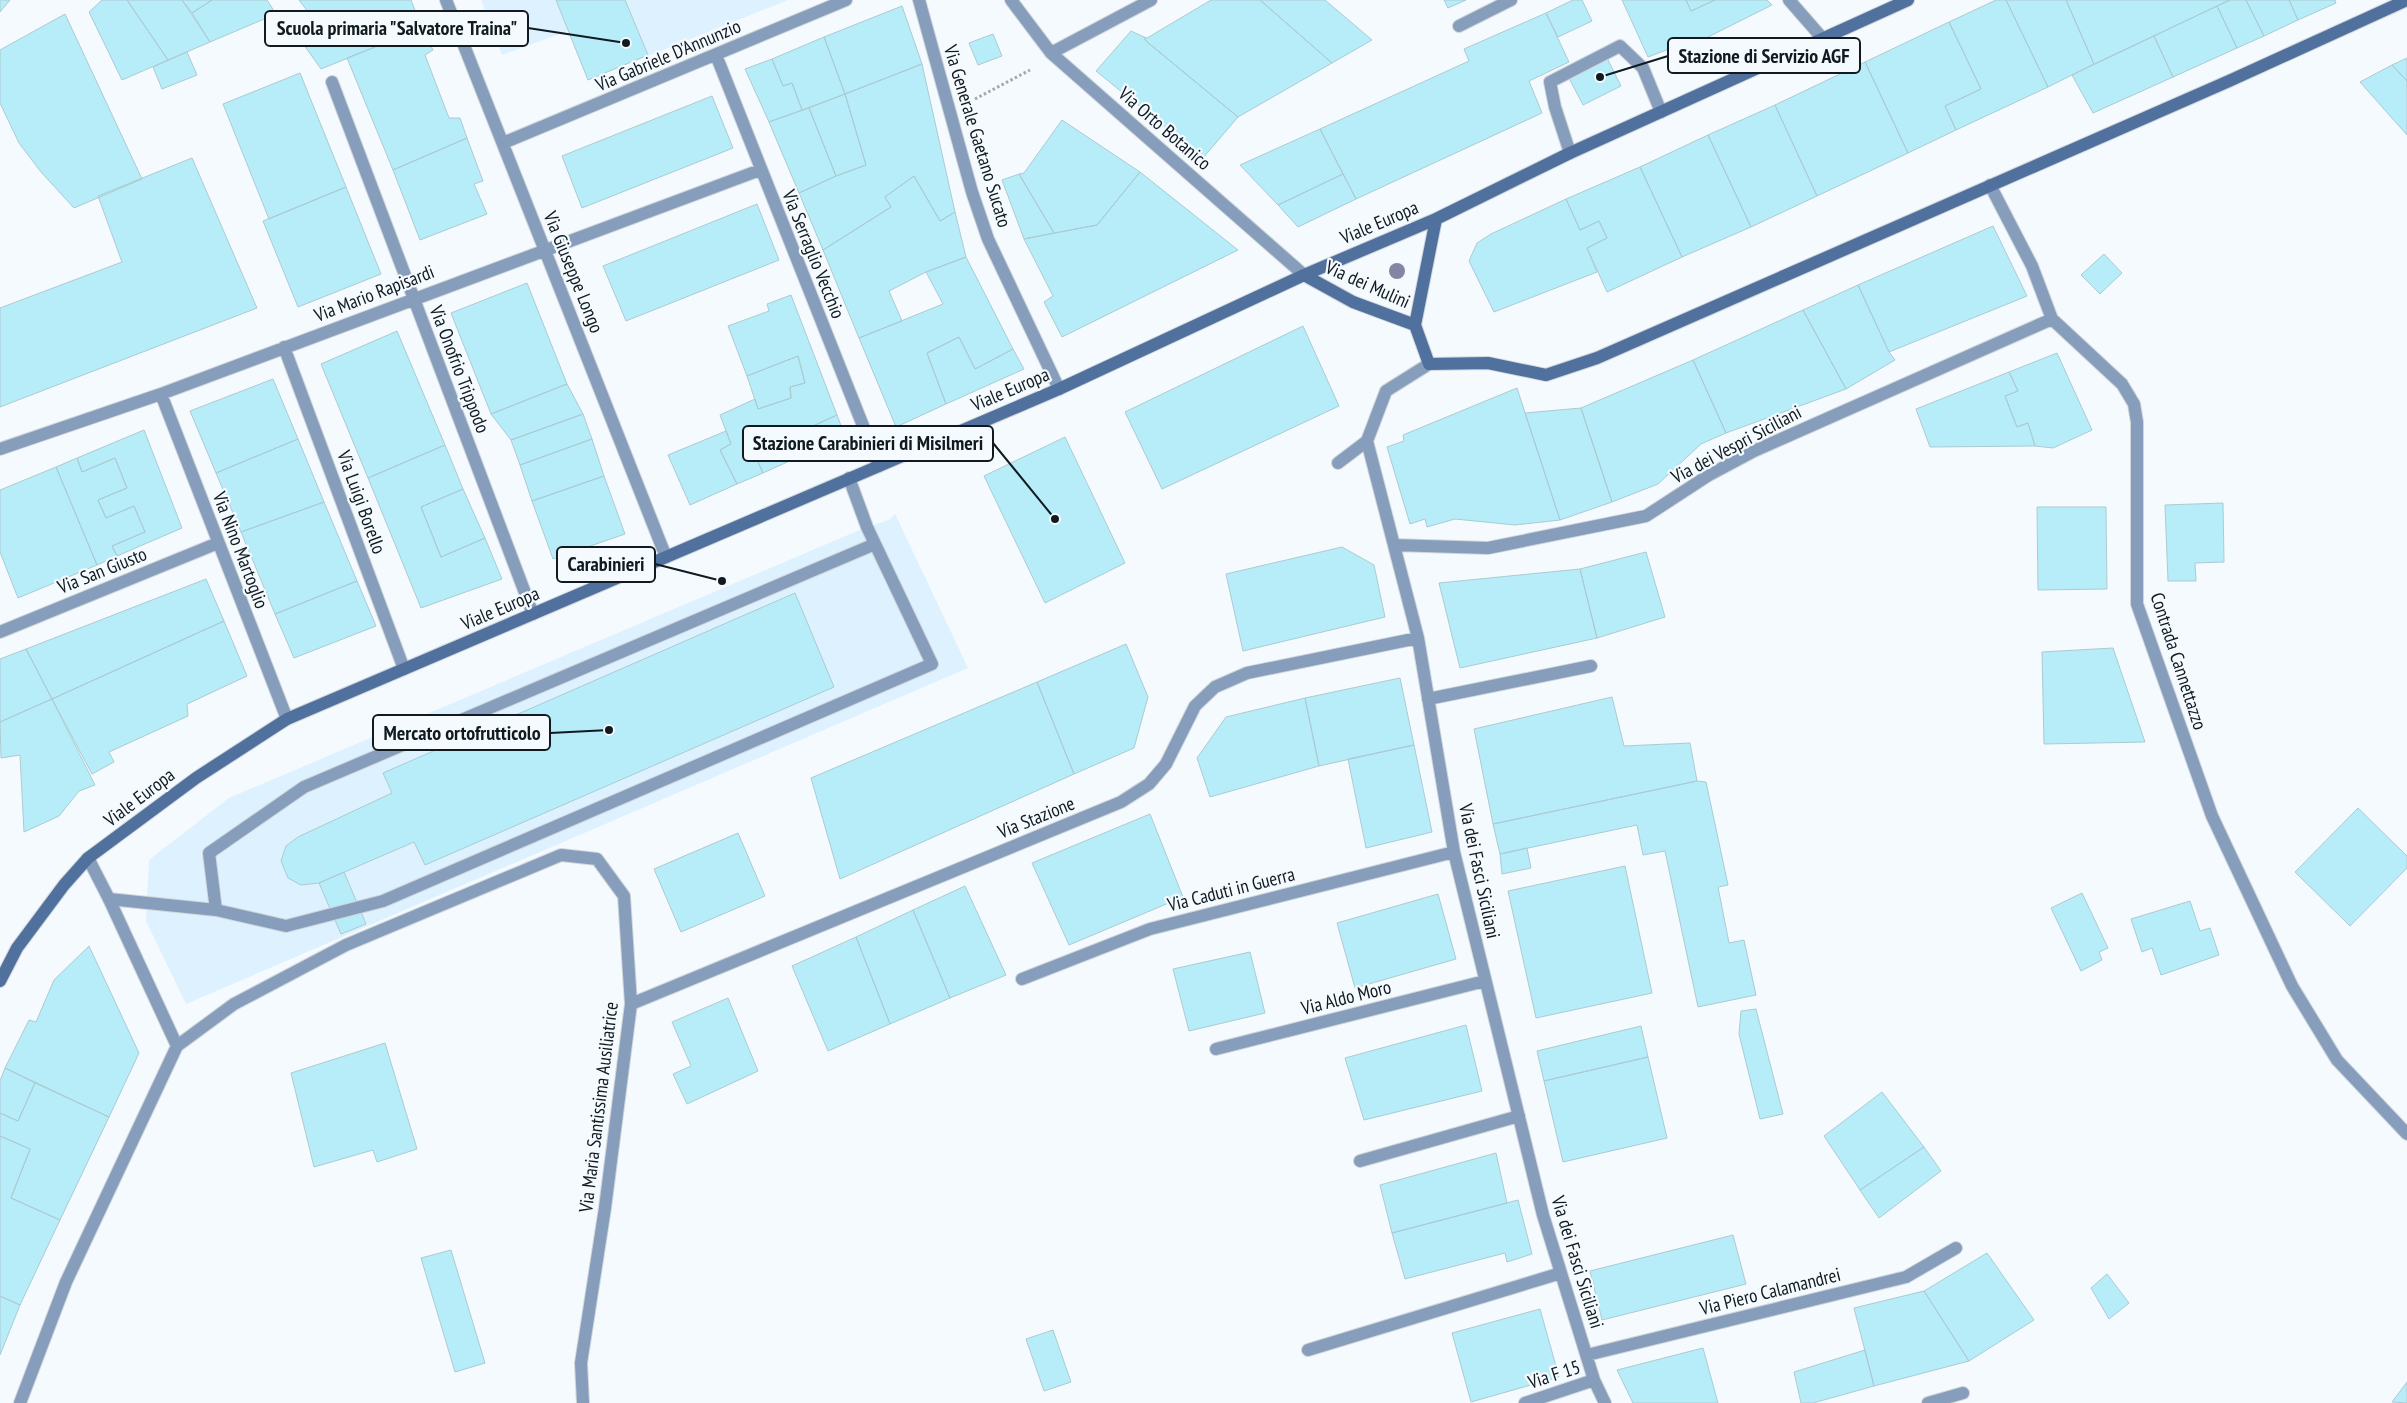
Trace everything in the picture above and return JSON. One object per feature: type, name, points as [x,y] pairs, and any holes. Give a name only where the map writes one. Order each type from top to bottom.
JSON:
[{"type":"main road","name":"Viale Europa","points":[[0,981],[17,948],[64,885],[88,858],[196,778],[287,719],[1058,389],[1304,275],[1436,218],[1570,153],[1824,40],[1908,0]]},
{"type":"main road","points":[[1429,364],[1488,363],[1546,375],[1598,358],[2407,0]]},
{"type":"main road","points":[[1415,325],[1436,218]]},
{"type":"main road","name":"Via dei Mulini","points":[[1304,275],[1353,302],[1415,325],[1429,364]]},
{"type":"street","name":"Via Giuseppe Longo","points":[[446,0],[666,557]]},
{"type":"street","name":"Via Gabriele D'Annunzio","points":[[503,143],[716,56],[846,0]]},
{"type":"street","name":"Via Generale Gaetano Sucato","points":[[918,0],[972,192],[988,239],[1058,389]]},
{"type":"street","name":"Via Orto Botanico","points":[[1011,0],[1051,53],[1304,275]]},
{"type":"street","points":[[1051,53],[1150,0]]},
{"type":"street","points":[[1459,26],[1511,0]]},
{"type":"street","points":[[1789,0],[1824,40]]},
{"type":"street","points":[[1570,153],[1555,107],[1550,82],[1620,46],[1643,68],[1661,112]]},
{"type":"street","name":"Via Serraglio Vecchio","points":[[716,56],[879,466]]},
{"type":"street","name":"Via Onofrio Trippodo","points":[[332,82],[533,614]]},
{"type":"street","name":"Via Mario Rapisardi","points":[[0,449],[160,394],[760,170]]},
{"type":"street","name":"Contrada Cannettazzo","points":[[1990,185],[2032,266],[2052,319],[2122,384],[2134,404],[2137,422],[2137,604],[2212,816],[2292,986],[2337,1060],[2407,1134]]},
{"type":"street","name":"Via dei Vespri Siciliani","points":[[1394,545],[1488,548],[1646,516],[1710,475],[1754,451],[2052,319]]},
{"type":"street","name":"Via Luigi Borello","points":[[284,347],[404,669]]},
{"type":"street","points":[[1338,463],[1367,441],[1386,391],[1429,364]]},
{"type":"street","name":"Via Nino Martoglio","points":[[160,394],[287,719]]},
{"type":"street","name":"Via dei Fasci Siciliani","points":[[1367,441],[1418,638],[1454,852],[1485,981],[1543,1215],[1594,1380],[1605,1403]]},
{"type":"street","points":[[109,898],[216,910],[286,926],[383,901],[932,664],[875,544],[849,478]]},
{"type":"street","name":"Via San Giusto","points":[[0,632],[218,543]]},
{"type":"street","points":[[216,910],[209,853],[304,787],[875,544]]},
{"type":"street","name":"Via Stazione","points":[[631,1004],[1121,802],[1149,784],[1166,764],[1195,706],[1215,687],[1247,673],[1418,638]]},
{"type":"street","points":[[1428,700],[1591,666]]},
{"type":"street","name":"Via Caduti in Guerra","points":[[1022,979],[1150,929],[1454,852]]},
{"type":"street","name":"Via Maria Santissima Ausiliatrice","points":[[177,1046],[234,1004],[346,946],[561,855],[597,859],[624,896],[631,1004],[605,1208],[581,1363],[583,1403]]},
{"type":"street","points":[[20,1403],[66,1282],[177,1046],[109,898],[88,858]]},
{"type":"street","name":"Via Aldo Moro","points":[[1216,1049],[1485,981]]},
{"type":"street","points":[[1360,1161],[1519,1116]]},
{"type":"street","name":"Via Piero Calamandrei","points":[[1586,1355],[1906,1277],[1956,1248]]},
{"type":"street","points":[[1308,1350],[1561,1273]]},
{"type":"street","name":"Via F 15","points":[[1525,1403],[1594,1380]]},
{"type":"street","points":[[1928,1403],[1962,1393]]},
{"type":"path","points":[[975,107],[973,100],[1035,67],[1051,53]]},
{"type":"shaded area","points":[[481,0],[788,0],[588,80],[568,31],[502,55]]},
{"type":"shaded area","points":[[895,514],[968,668],[186,1004],[146,921],[149,860],[229,798],[867,527],[889,520]]},
{"type":"building","points":[[0,0],[10,0],[0,12]]},
{"type":"building","points":[[102,0],[127,0],[168,60],[122,80],[89,12]]},
{"type":"building","points":[[127,0],[182,0],[210,42],[168,60]]},
{"type":"building","points":[[182,0],[212,0],[192,13]]},
{"type":"building","points":[[212,0],[267,0],[276,14],[210,42],[192,13]]},
{"type":"building","points":[[299,0],[411,0],[422,28],[321,69],[292,28],[311,16]]},
{"type":"building","points":[[556,0],[625,0],[648,55],[588,80]]},
{"type":"building","points":[[1211,0],[1260,0],[1332,63],[1238,117],[1146,41],[1144,37],[1147,38]]},
{"type":"building","points":[[1260,0],[1325,0],[1372,40],[1332,63]]},
{"type":"building","points":[[1444,0],[1466,0],[1448,8]]},
{"type":"building","points":[[1573,0],[1582,0],[1592,21],[1558,37],[1546,13]]},
{"type":"building","points":[[1622,0],[1686,0],[1691,11],[1715,0],[1767,0],[1772,5],[1672,55],[1669,49],[1648,57]]},
{"type":"building","points":[[1686,0],[1715,0],[1691,11]]},
{"type":"building","points":[[1996,0],[2006,0],[2048,87],[1956,130],[1945,106],[1981,89],[1949,22]]},
{"type":"building","points":[[2006,0],[2066,0],[2094,64],[2048,87]]},
{"type":"building","points":[[2066,0],[2230,0],[2094,64]]},
{"type":"building","points":[[2230,0],[2246,0],[2264,36],[2237,48],[2217,6]]},
{"type":"building","points":[[2246,0],[2289,0],[2298,20],[2264,36]]},
{"type":"building","points":[[2289,0],[2335,0],[2336,3],[2298,20]]},
{"type":"building","points":[[902,6],[922,64],[845,94],[824,37]]},
{"type":"building","points":[[2217,6],[2237,48],[2173,77],[2154,36]]},
{"type":"building","points":[[1546,13],[1569,62],[1529,81],[1542,113],[1356,199],[1320,129],[1469,61],[1464,49]]},
{"type":"building","points":[[65,14],[142,179],[74,208],[41,172],[19,143],[0,103],[0,50]]},
{"type":"building","points":[[1949,22],[1981,89],[1945,106],[1956,130],[1908,153],[1865,62]]},
{"type":"building","points":[[422,28],[433,50],[425,55],[449,118],[460,118],[467,138],[393,170],[347,58]]},
{"type":"building","points":[[1131,31],[1144,37],[1146,41],[1238,117],[1203,158],[1096,71]]},
{"type":"building","points":[[993,34],[1002,56],[978,65],[969,43]]},
{"type":"building","points":[[2154,36],[2173,77],[2093,113],[2072,75]]},
{"type":"building","points":[[824,37],[845,94],[802,110],[792,83],[783,86],[772,59]]},
{"type":"building","points":[[187,52],[197,75],[162,89],[153,67]]},
{"type":"building","points":[[1607,58],[1621,86],[1583,105],[1569,78]]},
{"type":"building","points":[[2407,58],[2407,81],[2392,65]]},
{"type":"building","points":[[772,59],[783,86],[792,83],[802,110],[769,122],[745,69]]},
{"type":"building","points":[[1865,62],[1908,153],[1817,196],[1775,105]]},
{"type":"building","points":[[922,64],[955,212],[940,221],[914,176],[885,197],[891,207],[823,250],[799,193],[866,165],[845,94]]},
{"type":"building","points":[[2392,65],[2407,81],[2407,135],[2360,82]]},
{"type":"building","points":[[300,73],[346,187],[269,219],[223,104]]},
{"type":"building","points":[[845,94],[866,165],[836,176],[809,108]]},
{"type":"building","points":[[712,96],[733,148],[582,208],[562,156]]},
{"type":"building","points":[[1775,105],[1817,196],[1751,227],[1708,135]]},
{"type":"building","points":[[809,108],[836,176],[799,193],[769,122]]},
{"type":"building","points":[[1062,120],[1140,172],[1097,225],[1054,233],[1019,174],[1024,173]]},
{"type":"building","points":[[1320,129],[1343,174],[1278,205],[1240,165]]},
{"type":"building","points":[[1708,135],[1751,227],[1682,257],[1640,167]]},
{"type":"building","points":[[467,138],[483,181],[474,184],[487,214],[420,240],[393,170]]},
{"type":"building","points":[[192,158],[257,308],[0,407],[0,308],[122,262],[98,196]]},
{"type":"building","points":[[1640,167],[1682,257],[1607,292],[1587,248],[1607,238],[1599,221],[1580,230],[1566,199]]},
{"type":"building","points":[[1140,172],[1238,250],[1062,337],[1044,302],[1053,296],[1024,239],[1097,225]]},
{"type":"building","points":[[1019,174],[1054,233],[1024,239],[1002,180]]},
{"type":"building","points":[[1343,174],[1356,199],[1298,227],[1278,205]]},
{"type":"building","points":[[914,176],[940,221],[955,212],[966,257],[926,272],[889,291],[902,321],[859,338],[823,250],[891,207],[885,197]]},
{"type":"building","points":[[346,187],[381,274],[298,307],[263,221]]},
{"type":"building","points":[[1566,199],[1580,230],[1599,221],[1607,238],[1587,248],[1597,272],[1494,312],[1469,261],[1477,243],[1491,234]]},
{"type":"building","points":[[757,204],[779,260],[626,321],[603,266]]},
{"type":"building","points":[[1993,226],[2027,296],[1889,352],[1858,285]]},
{"type":"building","points":[[2104,254],[2122,273],[2100,294],[2081,275]]},
{"type":"building","points":[[966,257],[1013,349],[975,369],[959,337],[927,353],[946,404],[896,427],[859,338],[943,304],[926,272]]},
{"type":"building","points":[[527,283],[567,384],[491,414],[451,313]]},
{"type":"building","points":[[1858,285],[1889,352],[1895,360],[1846,389],[1803,310]]},
{"type":"building","points":[[791,295],[837,415],[754,453],[763,473],[737,484],[720,450],[731,444],[720,415],[755,399],[758,409],[791,398],[790,387],[805,383],[798,356],[747,376],[728,326],[769,311],[767,304]]},
{"type":"building","points":[[1803,310],[1846,389],[1726,433],[1693,360]]},
{"type":"building","points":[[1303,326],[1339,406],[1162,489],[1125,412]]},
{"type":"building","points":[[397,331],[445,445],[368,478],[321,364]]},
{"type":"building","points":[[959,337],[975,369],[1013,349],[1024,369],[946,404],[927,353]]},
{"type":"building","points":[[2057,353],[2092,430],[2053,448],[2035,446],[2028,423],[2017,427],[2005,396],[2018,391],[2009,372]]},
{"type":"building","points":[[798,356],[805,383],[790,387],[791,398],[758,409],[747,376]]},
{"type":"building","points":[[1693,360],[1726,433],[1701,444],[1658,484],[1612,502],[1581,408]]},
{"type":"building","points":[[2009,372],[2018,391],[2005,396],[2017,427],[2028,423],[2035,446],[1930,447],[1916,409]]},
{"type":"building","points":[[273,379],[298,439],[216,473],[190,411]]},
{"type":"building","points":[[567,384],[583,414],[511,440],[491,414]]},
{"type":"building","points":[[1517,388],[1560,520],[1515,525],[1455,519],[1427,527],[1425,519],[1410,524],[1387,447],[1404,441],[1403,435]]},
{"type":"building","points":[[1581,408],[1612,502],[1560,520],[1525,413]]},
{"type":"building","points":[[583,414],[592,439],[520,465],[511,440]]},
{"type":"building","points":[[837,415],[845,436],[763,473],[754,453]]},
{"type":"building","points":[[144,430],[182,528],[117,556],[112,546],[145,532],[134,506],[106,518],[98,500],[127,488],[115,458],[82,472],[77,458]]},
{"type":"building","points":[[726,431],[731,444],[720,450],[737,484],[690,505],[668,455]]},
{"type":"building","points":[[1065,437],[1125,563],[1045,603],[984,476]]},
{"type":"building","points":[[298,439],[324,502],[241,532],[216,473]]},
{"type":"building","points":[[592,439],[604,476],[532,501],[520,465]]},
{"type":"building","points":[[445,445],[463,489],[421,507],[441,557],[485,538],[502,579],[421,608],[368,478]]},
{"type":"building","points":[[77,458],[82,472],[115,458],[127,488],[98,500],[106,518],[134,506],[145,532],[112,546],[117,556],[97,565],[56,467]]},
{"type":"building","points":[[56,467],[97,565],[18,598],[0,552],[0,490]]},
{"type":"building","points":[[604,476],[625,534],[553,559],[532,501]]},
{"type":"building","points":[[463,489],[485,538],[441,557],[421,507]]},
{"type":"building","points":[[324,502],[357,581],[275,614],[241,532]]},
{"type":"building","points":[[2223,503],[2224,562],[2195,563],[2196,581],[2168,581],[2165,505]]},
{"type":"building","points":[[2037,507],[2106,507],[2107,589],[2038,590]]},
{"type":"building","points":[[1342,547],[1374,565],[1385,617],[1243,651],[1226,574]]},
{"type":"building","points":[[1646,552],[1665,617],[1597,638],[1580,569]]},
{"type":"building","points":[[1580,569],[1597,638],[1460,668],[1439,583]]},
{"type":"building","points":[[206,579],[224,621],[52,699],[26,649]]},
{"type":"building","points":[[357,581],[376,626],[294,658],[275,614]]},
{"type":"building","points":[[795,593],[834,687],[425,865],[414,842],[319,883],[301,885],[288,878],[281,861],[286,846],[298,837],[392,793],[383,773]]},
{"type":"building","points":[[224,621],[247,676],[187,704],[188,716],[109,752],[114,762],[92,774],[52,699]]},
{"type":"building","points":[[1126,644],[1148,697],[1134,748],[1074,774],[1037,682]]},
{"type":"building","points":[[2113,648],[2145,742],[2044,744],[2042,652]]},
{"type":"building","points":[[26,649],[52,699],[0,722],[0,659]]},
{"type":"building","points":[[1400,678],[1414,745],[1319,766],[1305,698]]},
{"type":"building","points":[[1037,682],[1074,774],[840,879],[811,778]]},
{"type":"building","points":[[1612,697],[1624,746],[1690,743],[1697,781],[1493,824],[1474,729]]},
{"type":"building","points":[[1305,698],[1319,766],[1210,797],[1197,758],[1226,717]]},
{"type":"building","points":[[52,699],[95,785],[79,791],[59,816],[24,832],[20,755],[1,758],[0,722]]},
{"type":"building","points":[[1414,745],[1432,832],[1366,848],[1348,759]]},
{"type":"building","points":[[1697,781],[1706,782],[1728,885],[1718,887],[1729,943],[1744,940],[1756,995],[1698,1007],[1665,851],[1643,855],[1637,825],[1500,854],[1493,824]]},
{"type":"building","points":[[2358,808],[2407,856],[2407,868],[2350,926],[2295,872]]},
{"type":"building","points":[[1150,814],[1183,897],[1069,945],[1032,863]]},
{"type":"building","points":[[738,833],[765,896],[681,932],[654,869]]},
{"type":"building","points":[[1527,848],[1531,868],[1502,874],[1500,854]]},
{"type":"building","points":[[1625,866],[1652,993],[1536,1018],[1508,891]]},
{"type":"building","points":[[344,872],[366,924],[341,934],[319,883]]},
{"type":"building","points":[[965,886],[1006,975],[950,998],[913,910]]},
{"type":"building","points":[[2082,893],[2108,948],[2099,952],[2102,960],[2081,971],[2051,908]]},
{"type":"building","points":[[1438,894],[1456,959],[1355,988],[1337,923]]},
{"type":"building","points":[[2190,901],[2200,931],[2210,928],[2219,955],[2161,975],[2152,948],[2142,952],[2131,919]]},
{"type":"building","points":[[913,910],[950,998],[890,1024],[856,937]]},
{"type":"building","points":[[856,937],[890,1024],[828,1051],[792,966]]},
{"type":"building","points":[[89,946],[139,1053],[109,1117],[5,1068],[29,1020],[36,1022],[54,980]]},
{"type":"building","points":[[1250,952],[1265,1013],[1189,1031],[1173,969]]},
{"type":"building","points":[[728,998],[758,1071],[687,1104],[673,1074],[691,1066],[672,1022]]},
{"type":"building","points":[[1756,1009],[1783,1114],[1760,1119],[1739,1034],[1741,1011]]},
{"type":"building","points":[[1466,1025],[1482,1091],[1364,1120],[1345,1058]]},
{"type":"building","points":[[1641,1026],[1648,1057],[1544,1081],[1537,1051]]},
{"type":"building","points":[[385,1043],[417,1149],[377,1162],[373,1150],[314,1167],[291,1073]]},
{"type":"building","points":[[1648,1057],[1667,1138],[1563,1162],[1544,1081]]},
{"type":"building","points":[[5,1068],[35,1083],[18,1121],[0,1113],[0,1081]]},
{"type":"building","points":[[35,1083],[109,1117],[60,1220],[11,1198],[30,1149],[0,1136],[0,1113],[18,1121]]},
{"type":"building","points":[[1882,1092],[1924,1147],[1860,1190],[1824,1136]]},
{"type":"building","points":[[0,1136],[30,1149],[11,1198],[60,1220],[20,1305],[0,1296]]},
{"type":"building","points":[[1924,1147],[1941,1171],[1879,1218],[1860,1190]]},
{"type":"building","points":[[1496,1153],[1507,1203],[1392,1233],[1380,1185]]},
{"type":"building","points":[[1518,1200],[1532,1254],[1507,1262],[1505,1253],[1405,1279],[1392,1233]]},
{"type":"building","points":[[1733,1235],[1746,1284],[1602,1320],[1590,1271]]},
{"type":"building","points":[[451,1250],[485,1363],[455,1372],[421,1258]]},
{"type":"building","points":[[1987,1253],[2034,1320],[1969,1361],[1924,1291]]},
{"type":"building","points":[[2107,1274],[2129,1303],[2109,1319],[2091,1288]]},
{"type":"building","points":[[1924,1291],[1969,1361],[1874,1386],[1854,1308]]},
{"type":"building","points":[[0,1296],[20,1305],[0,1355]]},
{"type":"building","points":[[1540,1309],[1559,1377],[1471,1402],[1452,1333]]},
{"type":"building","points":[[1053,1330],[1071,1382],[1044,1391],[1026,1339]]},
{"type":"building","points":[[1703,1348],[1718,1403],[1633,1403],[1617,1370]]},
{"type":"building","points":[[1865,1350],[1874,1386],[1813,1403],[1801,1403],[1794,1372]]},
{"type":"building","points":[[2407,1382],[2407,1403],[2392,1402]]},
{"type":"place","name":"Scuola primaria \"Salvatore Traina\"","points":[[626,43]]},
{"type":"place","name":"Stazione di Servizio AGF","points":[[1600,77]]},
{"type":"place","name":"Stazione Carabinieri di Misilmeri","points":[[1055,519]]},
{"type":"place","name":"Carabinieri","points":[[722,581]]},
{"type":"place","name":"Mercato ortofrutticolo","points":[[609,730]]}]
